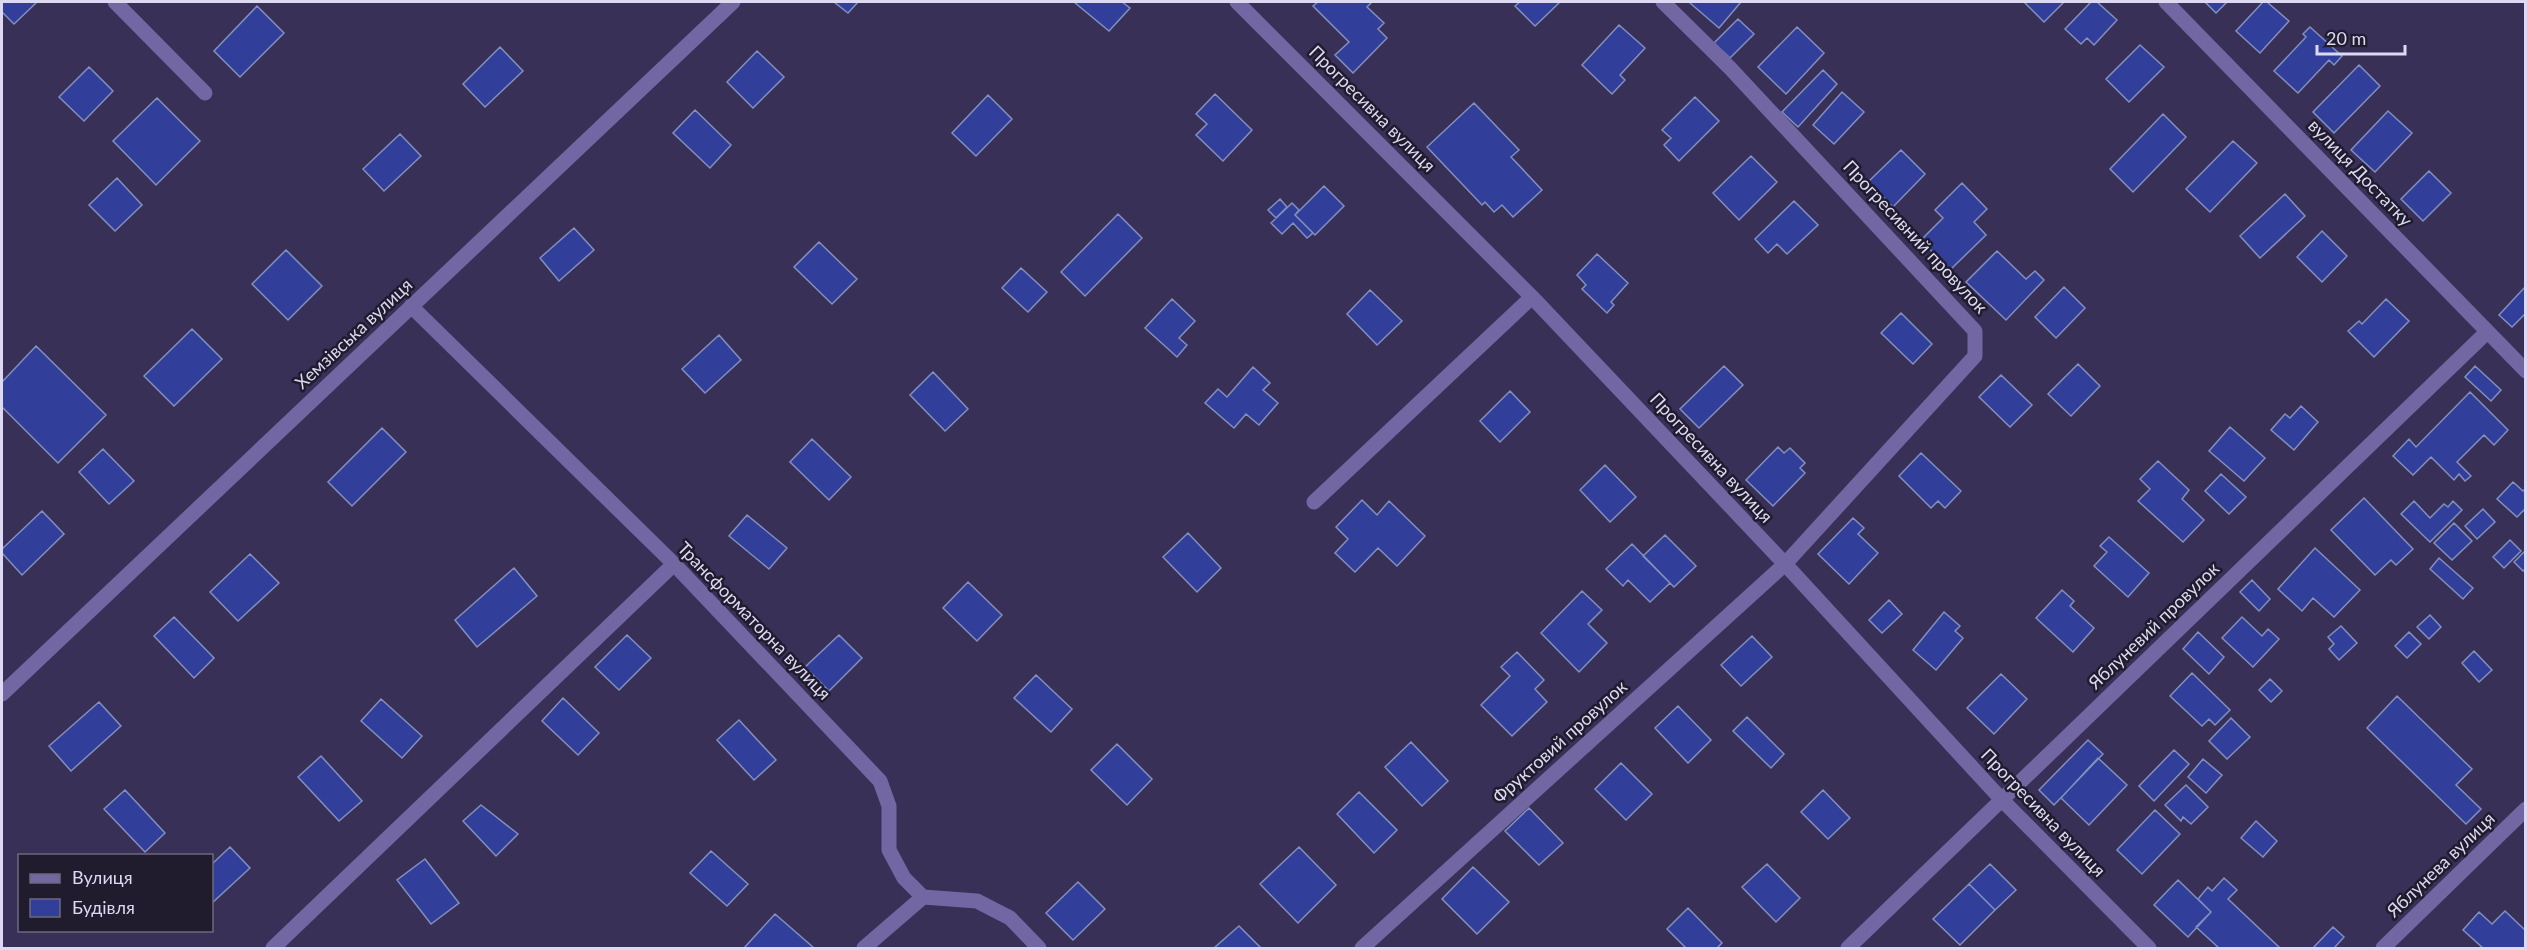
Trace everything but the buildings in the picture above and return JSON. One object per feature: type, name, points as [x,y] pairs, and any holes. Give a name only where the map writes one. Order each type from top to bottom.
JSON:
[{"type":"street","points":[[115,2],[205,93]]},
{"type":"street","name":"Хемзівська вулиця","points":[[2,694],[734,2]]},
{"type":"street","name":"Прогресивна вулиця","points":[[1237,2],[1532,297],[1785,564],[2002,800],[2148,948]]},
{"type":"street","name":"Прогресивний провулок","points":[[1663,2],[1738,76],[1975,331],[1975,356],[1785,564]]},
{"type":"street","name":"вулиця Достатку","points":[[2166,2],[2526,371]]},
{"type":"street","points":[[1314,502],[1532,297]]},
{"type":"street","name":"Трансформаторна вулиця","points":[[411,306],[674,564],[880,781],[889,806],[889,850],[904,878],[923,897]]},
{"type":"street","name":"Яблуневий провулок","points":[[1848,948],[2487,332]]},
{"type":"street","points":[[273,948],[674,564]]},
{"type":"street","name":"Фруктовий провулок","points":[[1362,948],[1785,564]]},
{"type":"street","name":"Яблунева вулиця","points":[[2383,948],[2526,809]]},
{"type":"street","points":[[864,948],[923,897],[977,901],[1010,918],[1038,948]]}]
